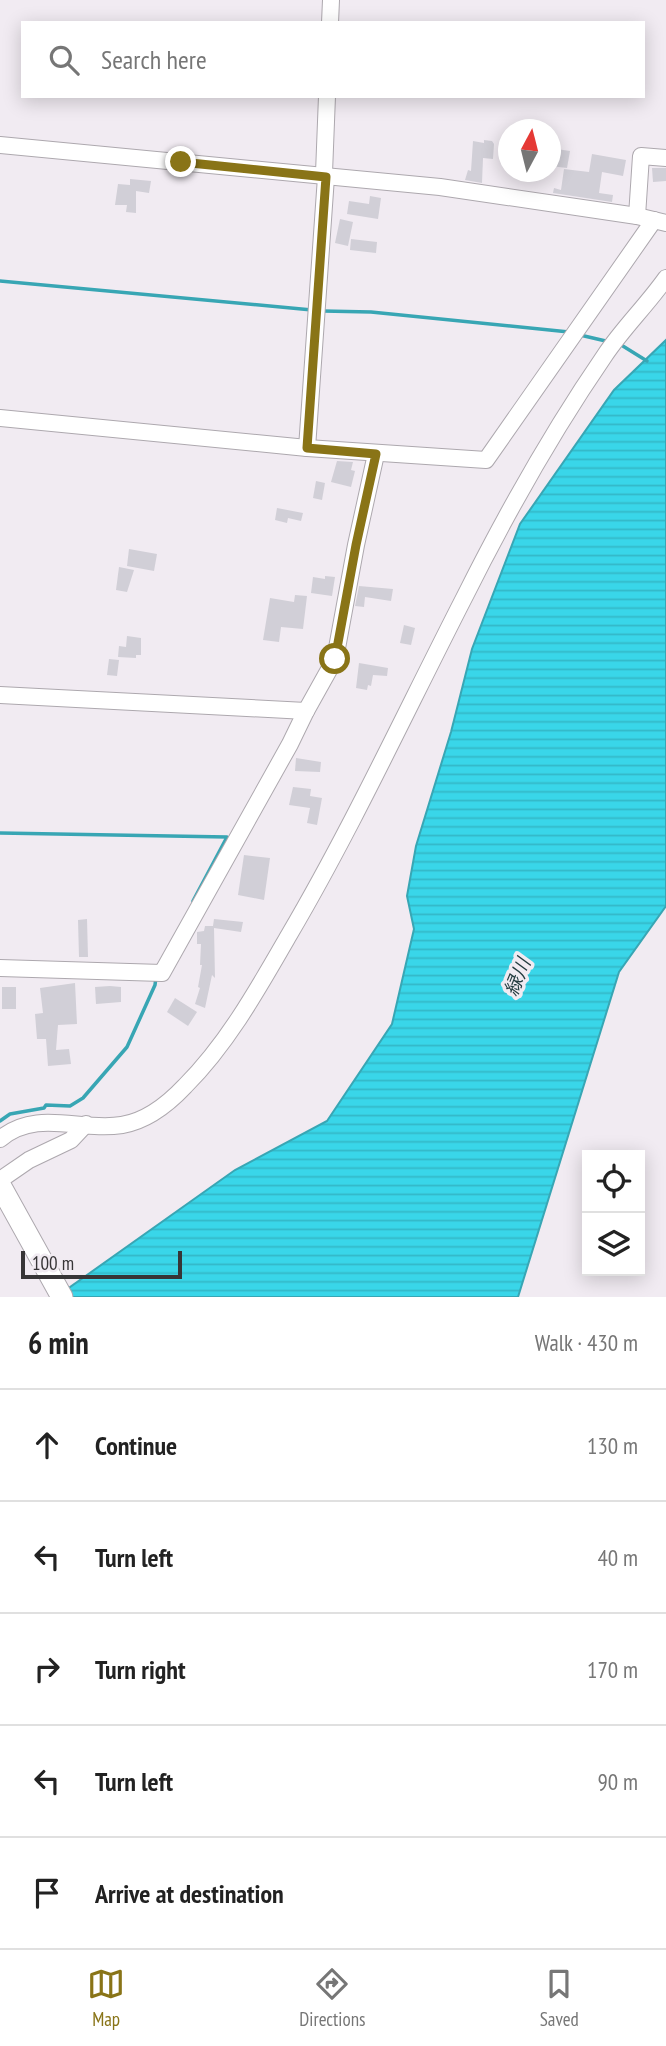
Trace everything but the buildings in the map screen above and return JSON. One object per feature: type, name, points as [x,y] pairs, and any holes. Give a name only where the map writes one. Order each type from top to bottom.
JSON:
[{"type":"highway","points":[[2,1186],[62,1297]]},
{"type":"street","points":[[330,21],[331,0]]},
{"type":"street","points":[[307,448],[326,177],[327,98]]},
{"type":"street","points":[[0,145],[440,187],[660,221],[486,460],[376,454],[0,418]]},
{"type":"street","points":[[637,216],[640,156],[666,158]]},
{"type":"street","points":[[0,1139],[8,1132],[30,1123],[121,1125],[156,1111],[186,1086],[232,1029],[332,862],[464,598],[531,472],[608,351],[666,278]]},
{"type":"street","points":[[0,968],[162,973],[335,659],[376,454]]},
{"type":"street","points":[[0,695],[306,711]]},
{"type":"street","points":[[2,1186],[29,1160],[71,1140],[86,1124]]},
{"type":"water","name":"緑川","points":[[666,340],[666,906],[619,972],[518,1297],[56,1297],[235,1170],[327,1121],[392,1024],[414,929],[407,896],[416,846],[451,732],[472,649],[520,524],[614,390]]},
{"type":"waterway","points":[[0,281],[312,310]]},
{"type":"waterway","points":[[323,311],[371,312],[569,332]]},
{"type":"waterway","points":[[580,335],[610,342]]},
{"type":"waterway","points":[[618,343],[647,361]]},
{"type":"waterway","points":[[0,833],[227,837],[193,901]]},
{"type":"waterway","points":[[0,1121],[10,1114],[44,1108],[46,1105],[70,1106],[83,1098],[127,1047],[155,985],[156,977]]},
{"type":"route","points":[[181,162],[326,177],[307,448],[376,454],[335,659]]}]
